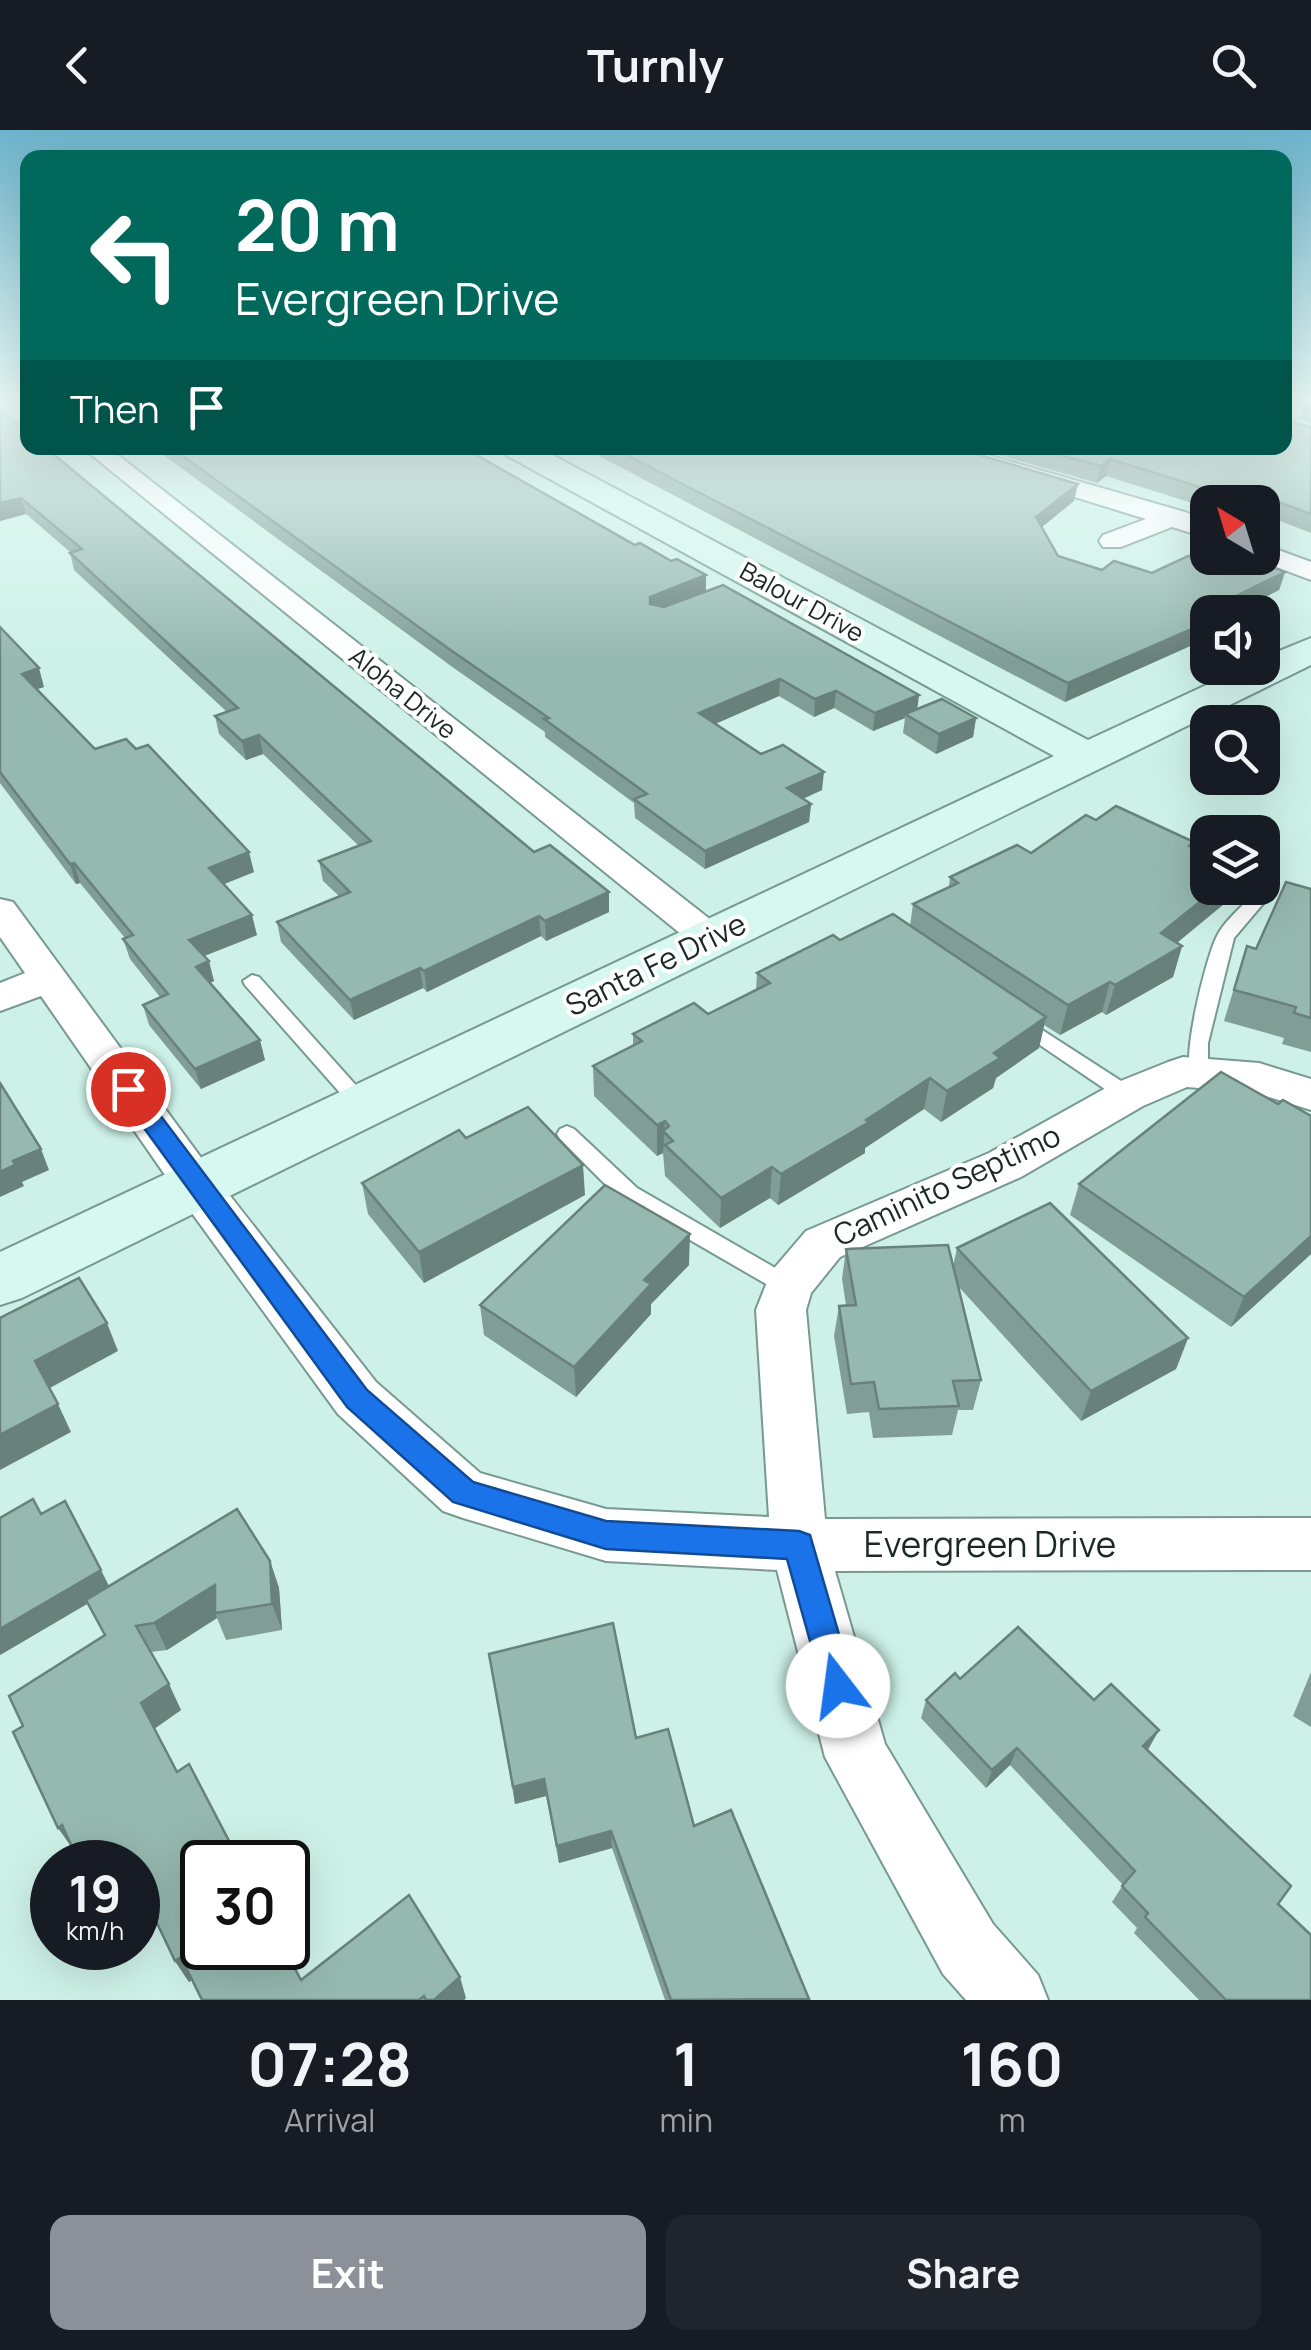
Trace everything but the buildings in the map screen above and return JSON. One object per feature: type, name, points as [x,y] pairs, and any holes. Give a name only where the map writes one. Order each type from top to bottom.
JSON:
[{"type":"main road","name":"Balour Drive","points":[[584,486],[752,583],[1087,758]]},
{"type":"main road","name":"Santa Fe Drive","points":[[0,1280],[1311,650]]},
{"type":"street","name":"Aloha Drive","points":[[143,486],[710,939]]},
{"type":"street","points":[[1062,486],[1190,523]]},
{"type":"street","points":[[1112,541],[1176,517]]},
{"type":"street","points":[[1280,559],[1311,572]]},
{"type":"street","name":"Evergreen Drive","points":[[0,910],[197,1186],[357,1398],[464,1493],[606,1535],[799,1545],[1311,1544]]},
{"type":"street","points":[[0,998],[49,978]]},
{"type":"street","name":"Caminito Septimo","points":[[788,1286],[823,1244],[1005,1165],[1128,1095],[1183,1072],[1259,1078],[1311,1095]]},
{"type":"street","points":[[788,1286],[781,1310],[799,1545],[857,1757],[968,1949],[1013,2000]]},
{"type":"lane","points":[[1198,1072],[1198,1043],[1225,938],[1253,905]]},
{"type":"lane","points":[[252,980],[363,1106]]},
{"type":"lane","points":[[1013,1016],[1128,1095]]},
{"type":"lane","points":[[567,1134],[629,1194],[788,1286]]},
{"type":"route","points":[[128,1089],[357,1398],[464,1493],[606,1535],[799,1545],[838,1686]]}]
